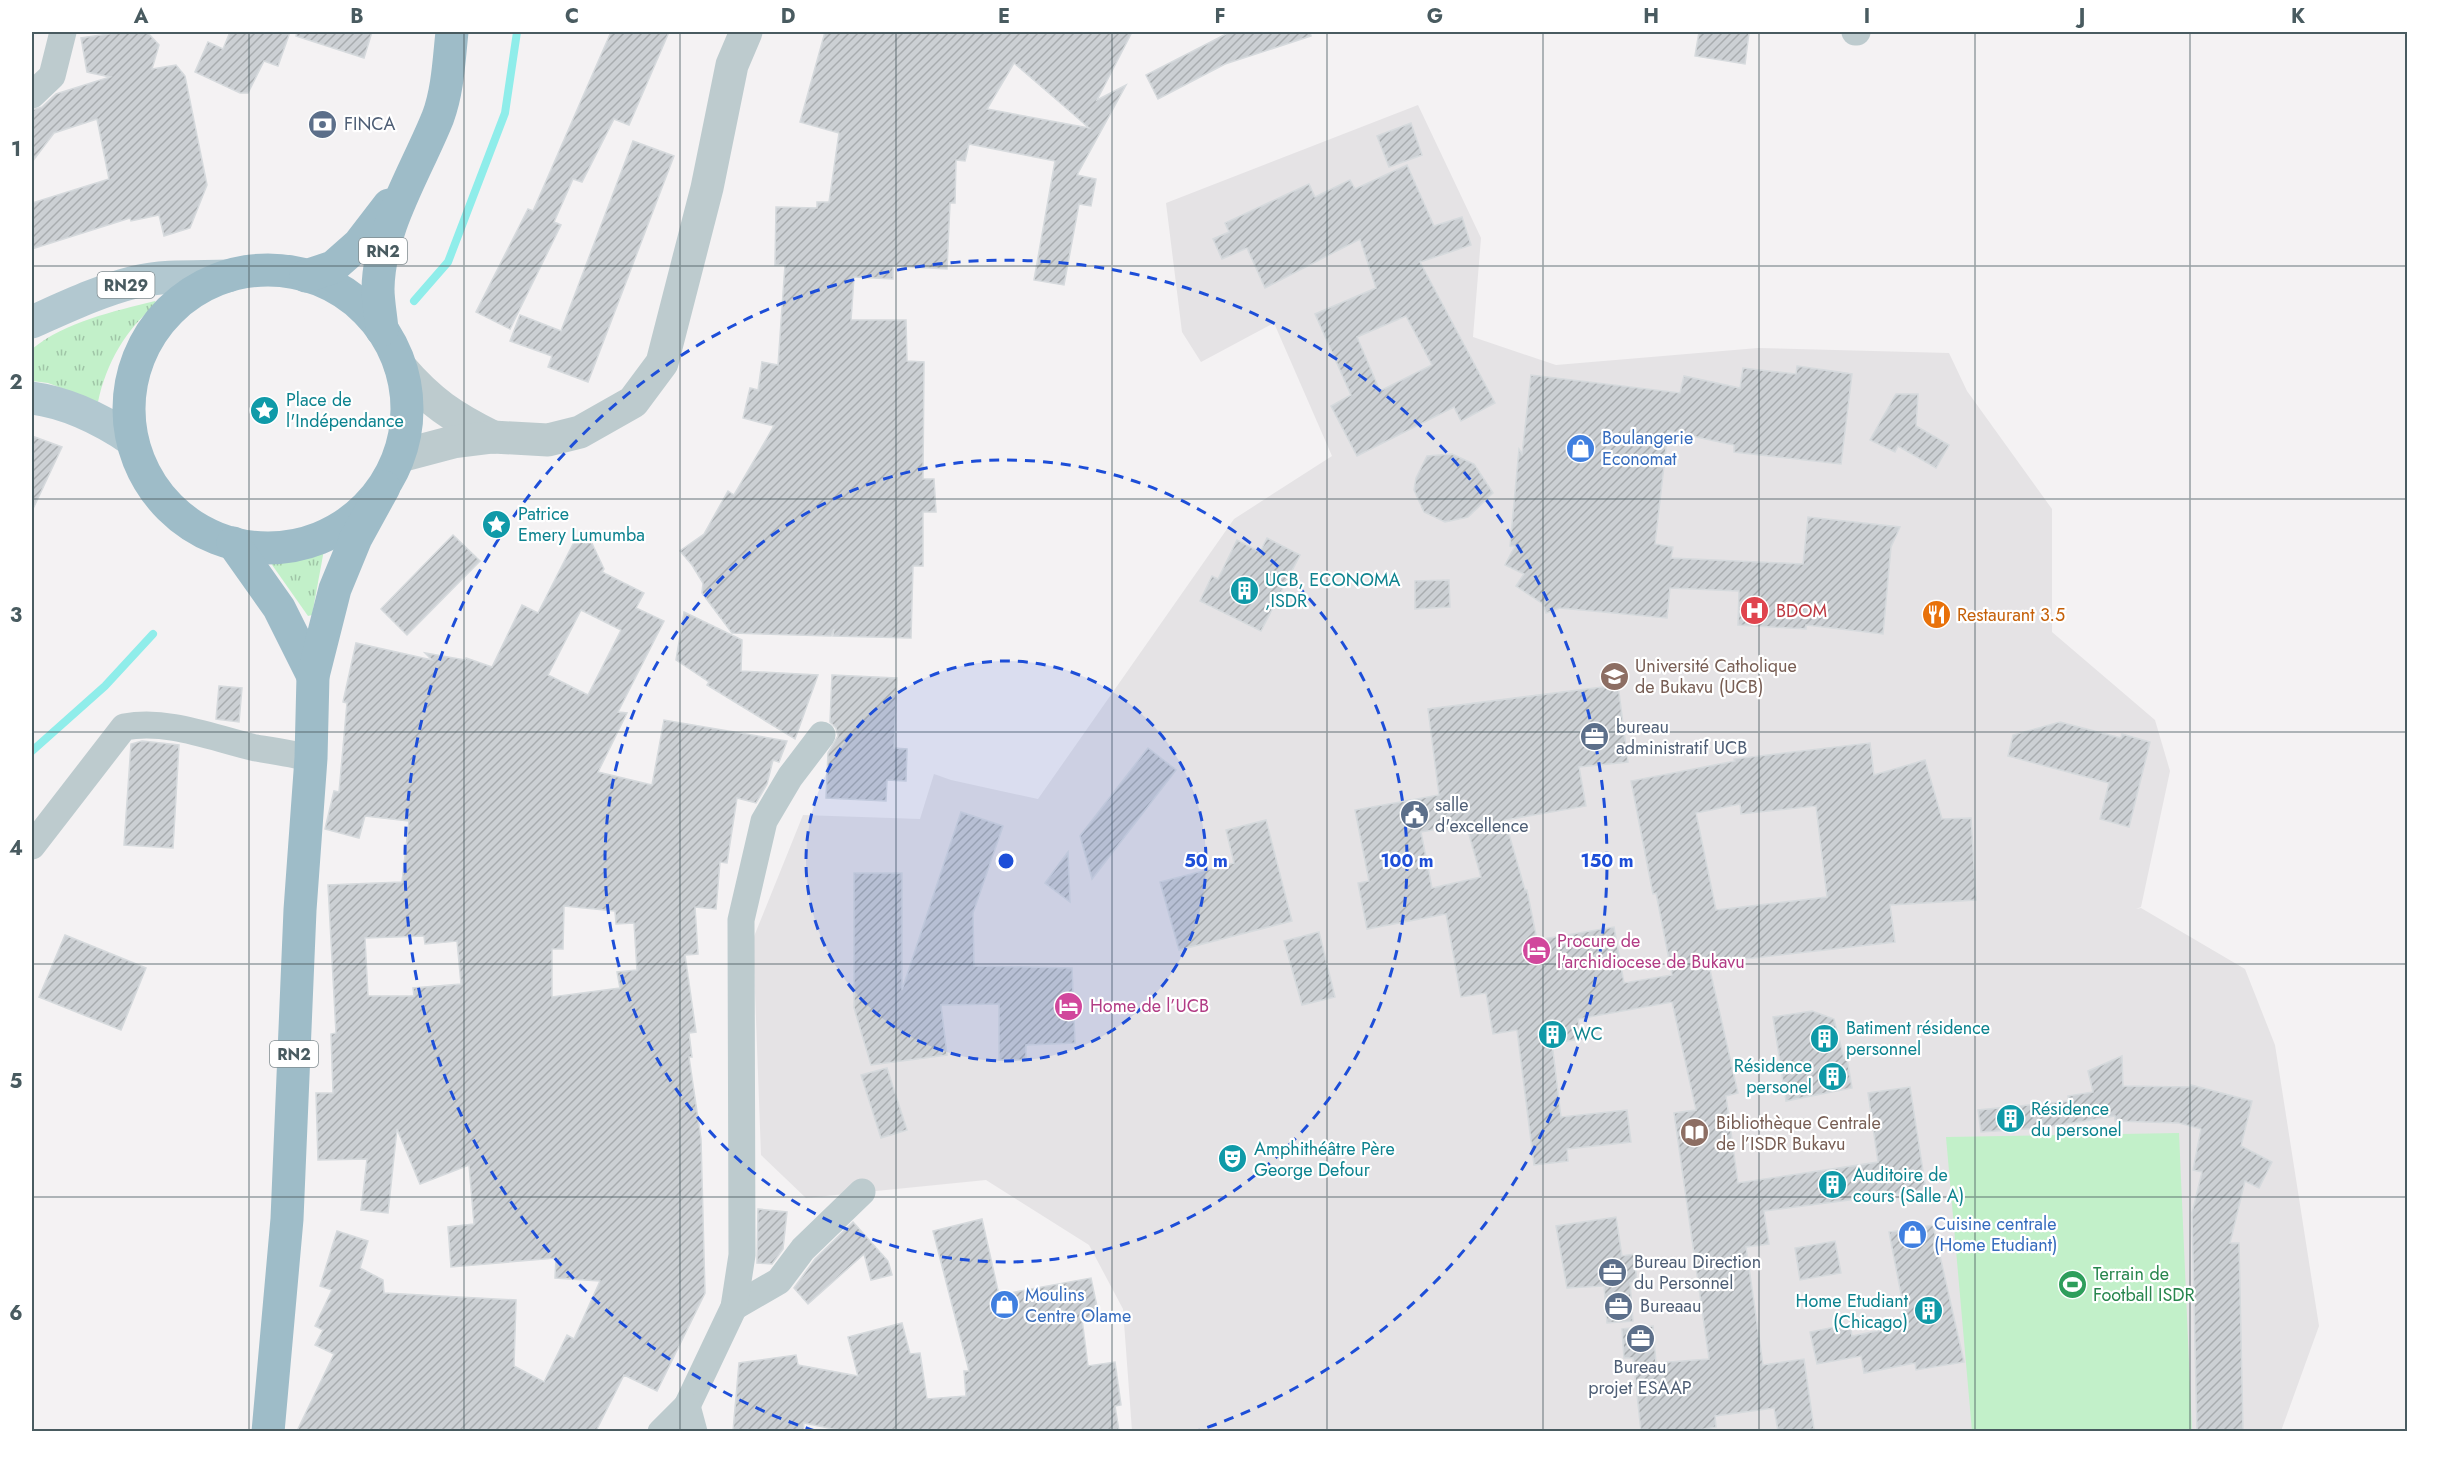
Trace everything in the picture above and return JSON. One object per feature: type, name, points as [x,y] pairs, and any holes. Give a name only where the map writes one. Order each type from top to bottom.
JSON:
[{"type":"highway","name":"RN2","points":[[382,330],[378,289],[383,250],[410,177],[438,115],[447,75],[452,32]]},
{"type":"highway","name":"RN2","points":[[306,276],[333,267],[359,244],[410,177]]},
{"type":"highway","points":[[267,270],[306,276],[349,296],[367,311],[382,330],[401,368],[406,389],[407,423],[400,456],[384,487],[364,511],[345,526],[325,537],[279,548],[233,543],[193,526],[168,505],[148,480],[132,440],[129,398],[135,367],[147,339],[173,307],[208,284],[228,276],[267,270]]},
{"type":"highway","name":"RN2","points":[[268,1431],[287,1219],[300,910],[311,758],[313,676],[335,589],[356,538],[384,487]]},
{"type":"highway","name":"RN2","points":[[233,543],[279,608],[313,676]]},
{"type":"main road","name":"RN29","points":[[32,322],[90,296],[137,282],[172,277],[228,276]]},
{"type":"main road","points":[[32,398],[79,410],[105,422],[132,440]]},
{"type":"street","points":[[32,95],[52,76],[63,32]]},
{"type":"street","points":[[400,456],[453,442],[493,437],[548,440],[580,432],[633,402],[662,363],[707,188],[732,65],[746,32]]},
{"type":"street","points":[[401,368],[423,394],[459,420],[493,437]]},
{"type":"street","points":[[32,846],[124,727],[138,725],[179,727],[255,747],[311,758]]},
{"type":"street","points":[[661,1431],[690,1419],[734,1307],[742,1255],[741,920],[764,821],[790,777],[822,735]]},
{"type":"street","points":[[734,1307],[779,1281],[803,1249],[862,1192]]},
{"type":"shaded area","name":"Université Catholique de Bukavu (UCB)","points":[[1418,105],[1481,238],[1473,337],[1556,365],[1758,348],[1949,353],[1967,391],[2052,509],[2052,632],[2155,720],[2170,771],[2141,907],[2136,909],[2141,908],[2245,969],[2275,1045],[2319,1326],[2281,1431],[1132,1431],[1123,1309],[1089,1245],[986,1180],[806,1198],[761,1155],[753,939],[803,815],[920,819],[934,774],[951,780],[1038,799],[1234,519],[1332,456],[1274,323],[1201,362],[1182,332],[1166,203]]},
{"type":"green space","points":[[155,301],[157,304],[136,324],[119,348],[106,374],[98,402],[48,383],[32,381],[32,349],[46,339],[75,324]]},
{"type":"green space","points":[[324,550],[312,615],[308,616],[270,562]]},
{"type":"green space","name":"Terrain de Football ISDR","points":[[2179,1133],[2192,1431],[1972,1431],[1946,1137]]},
{"type":"building","points":[[122,32],[147,32],[159,45],[152,69],[176,65],[185,76],[207,185],[190,228],[164,236],[159,215],[131,221],[130,218],[32,249],[32,203],[109,179],[97,119],[54,133],[32,162],[32,110],[42,107],[56,94],[110,77],[87,72],[81,38]]},
{"type":"building","points":[[230,32],[290,32],[278,66],[264,61],[248,93],[240,93],[195,72],[208,42],[223,49]]},
{"type":"building","points":[[297,32],[372,32],[364,58],[296,36]]},
{"type":"building","points":[[611,32],[669,32],[629,125],[614,119],[582,182],[573,179],[554,222],[561,225],[510,329],[476,312],[528,209],[533,211]]},
{"type":"building","points":[[825,32],[1132,32],[1097,100],[1126,85],[1077,175],[1096,179],[1091,206],[1079,204],[1064,285],[1034,280],[1055,161],[969,144],[965,161],[956,160],[955,203],[950,203],[947,269],[893,266],[893,279],[854,277],[851,320],[906,320],[907,361],[924,362],[923,479],[934,479],[936,512],[923,512],[923,566],[913,566],[911,638],[833,636],[834,629],[831,636],[732,633],[702,593],[703,583],[680,551],[704,534],[728,491],[734,495],[774,426],[743,418],[750,388],[758,390],[762,362],[778,365],[785,265],[775,265],[776,207],[817,208],[817,202],[829,202],[839,133],[800,122]],"holes":[[[1014,63],[1089,128],[987,109]]]},
{"type":"building","points":[[1230,32],[1310,32],[1311,36],[1225,64],[1158,99],[1146,75]]},
{"type":"building","points":[[1699,32],[1749,33],[1745,64],[1695,56]]},
{"type":"building","points":[[1411,123],[1422,155],[1389,167],[1377,136]]},
{"type":"building","points":[[633,141],[674,156],[588,382],[548,367],[552,356],[510,341],[520,315],[561,331]]},
{"type":"building","points":[[1407,165],[1434,226],[1462,217],[1471,245],[1420,262],[1495,403],[1461,421],[1454,407],[1357,456],[1331,406],[1351,395],[1315,314],[1376,288],[1360,239],[1265,288],[1247,248],[1222,259],[1213,239],[1229,232],[1225,223],[1309,184],[1315,197],[1350,180],[1355,189]],"holes":[[[1406,316],[1432,365],[1380,391],[1357,337]]]},
{"type":"building","points":[[1797,366],[1852,374],[1841,464],[1734,452],[1734,445],[1668,431],[1655,544],[1673,547],[1671,558],[1803,564],[1808,517],[1900,527],[1891,547],[1883,634],[1806,625],[1806,629],[1738,625],[1739,591],[1670,588],[1667,618],[1560,608],[1546,613],[1543,604],[1516,586],[1524,574],[1505,565],[1515,546],[1510,546],[1519,449],[1522,454],[1531,375],[1680,393],[1684,376],[1740,388],[1743,368],[1796,374]]},
{"type":"building","points":[[1896,394],[1918,394],[1916,426],[1949,445],[1936,468],[1898,446],[1895,452],[1870,440]]},
{"type":"building","points":[[32,436],[62,447],[32,511]]},
{"type":"building","points":[[1452,454],[1474,464],[1493,493],[1468,517],[1445,522],[1424,512],[1414,490],[1416,478],[1427,456]]},
{"type":"building","points":[[453,535],[480,561],[407,635],[381,609]]},
{"type":"building","points":[[588,535],[604,569],[602,572],[644,593],[636,608],[664,621],[618,712],[627,713],[598,772],[652,785],[664,720],[787,741],[779,762],[773,760],[767,784],[756,803],[737,798],[727,863],[720,862],[716,909],[695,907],[698,954],[685,955],[696,1032],[689,1033],[692,1057],[689,1057],[701,1139],[705,1293],[657,1391],[624,1375],[596,1431],[297,1431],[334,1354],[315,1345],[323,1330],[315,1326],[332,1290],[320,1286],[337,1231],[368,1241],[360,1268],[383,1280],[384,1293],[516,1300],[514,1366],[544,1382],[567,1335],[574,1339],[600,1281],[555,1278],[556,1258],[451,1267],[448,1227],[474,1224],[469,1165],[420,1184],[397,1129],[388,1213],[361,1210],[367,1159],[318,1160],[316,1093],[333,1093],[331,1034],[336,1033],[328,885],[402,882],[409,821],[365,816],[359,838],[325,829],[334,791],[339,792],[347,703],[343,702],[356,643],[432,660],[425,653],[465,660],[466,658],[492,667],[522,605],[538,613],[574,542]],"holes":[[[581,610],[621,630],[588,695],[548,675]],[[564,906],[615,911],[616,924],[634,923],[637,970],[617,972],[620,988],[552,997],[552,949],[563,949]],[[424,936],[425,944],[457,941],[461,984],[413,988],[414,996],[368,996],[365,938]]]},
{"type":"building","name":"UCB, ECONOMA ,ISDR","points":[[1267,538],[1300,555],[1261,631],[1200,601],[1212,576],[1218,579],[1237,540],[1260,552]]},
{"type":"building","points":[[1449,580],[1450,607],[1415,609],[1415,581]]},
{"type":"building","points":[[684,612],[742,640],[741,671],[818,675],[795,739],[707,685],[709,682],[676,660]]},
{"type":"building","points":[[832,675],[897,678],[894,748],[907,749],[906,781],[887,780],[886,801],[826,798],[828,753],[838,736],[836,728],[830,722]]},
{"type":"building","points":[[1618,685],[1628,762],[1579,767],[1586,806],[1505,820],[1525,890],[1527,890],[1537,940],[1614,927],[1624,983],[1672,975],[1656,893],[1653,894],[1631,781],[1735,761],[1734,759],[1870,743],[1874,775],[1925,760],[1942,819],[1971,818],[1976,900],[1890,905],[1895,942],[1718,962],[1719,968],[1710,970],[1738,1093],[1726,1096],[1738,1183],[1878,1162],[1868,1093],[1910,1087],[1926,1190],[1764,1211],[1769,1244],[1746,1247],[1763,1365],[1804,1359],[1814,1429],[1778,1431],[1774,1408],[1715,1416],[1716,1427],[1694,1431],[1641,1431],[1633,1358],[1624,1358],[1622,1329],[1653,1326],[1656,1363],[1709,1359],[1674,1113],[1696,1110],[1672,1002],[1578,1019],[1581,1039],[1552,1043],[1561,1117],[1627,1110],[1631,1142],[1567,1149],[1568,1161],[1534,1165],[1517,1030],[1493,1034],[1486,993],[1461,997],[1446,914],[1367,929],[1358,883],[1369,881],[1355,810],[1439,795],[1428,709]],"holes":[[[1740,804],[1741,814],[1816,806],[1827,897],[1716,910],[1696,813]],[[1466,824],[1481,877],[1432,888],[1421,832]]]},
{"type":"building","points":[[219,686],[242,688],[239,722],[216,719]]},
{"type":"building","points":[[2060,722],[2121,738],[2122,734],[2150,742],[2129,827],[2100,819],[2109,783],[2008,756],[2013,735]]},
{"type":"building","points":[[142,741],[179,745],[173,848],[124,845],[131,744]]},
{"type":"building","points":[[1148,748],[1176,770],[1092,879],[1080,836]]},
{"type":"building","points":[[961,812],[1003,826],[973,913],[974,966],[1072,968],[1075,1043],[1026,1045],[1026,1060],[999,1060],[999,1004],[941,1005],[947,1055],[871,1065],[854,1008],[854,873],[902,873],[902,990]]},
{"type":"building","points":[[1266,820],[1292,921],[1179,950],[1160,882],[1234,863],[1226,830]]},
{"type":"building","points":[[1068,852],[1070,902],[1045,883]]},
{"type":"building","points":[[1319,932],[1335,997],[1302,1005],[1284,941]]},
{"type":"building","points":[[65,935],[146,968],[121,1030],[39,997]]},
{"type":"building","points":[[1812,1011],[1834,1019],[1844,1058],[1847,1058],[1852,1088],[1786,1101],[1773,1017]]},
{"type":"building","points":[[2122,1056],[2123,1086],[2190,1087],[2191,1085],[2252,1101],[2241,1146],[2272,1162],[2259,1188],[2245,1181],[2230,1243],[2239,1243],[2243,1431],[2197,1431],[2192,1213],[2202,1172],[2193,1170],[2201,1129],[2179,1123],[2115,1121],[2115,1116],[2043,1128],[1981,1132],[1978,1110],[2069,1101],[2068,1096],[2093,1092],[2088,1071]]},
{"type":"building","points":[[887,1068],[907,1130],[881,1138],[861,1075]]},
{"type":"building","points":[[758,1209],[787,1212],[783,1249],[772,1264],[757,1263]]},
{"type":"building","points":[[1616,1217],[1622,1256],[1634,1254],[1637,1282],[1630,1283],[1633,1321],[1607,1323],[1604,1286],[1567,1288],[1556,1226]]},
{"type":"building","points":[[982,1219],[999,1295],[1091,1278],[1099,1316],[1082,1319],[1088,1366],[1115,1362],[1121,1405],[1115,1406],[1119,1431],[843,1431],[804,1423],[803,1431],[733,1431],[739,1363],[796,1355],[798,1365],[858,1376],[848,1337],[902,1323],[910,1354],[920,1353],[927,1399],[966,1396],[964,1371],[969,1371],[933,1231]]},
{"type":"building","points":[[853,1222],[888,1261],[892,1275],[871,1280],[864,1254],[808,1304],[794,1288],[815,1259]]},
{"type":"building","points":[[1933,1225],[1964,1362],[1916,1370],[1915,1363],[1864,1373],[1861,1356],[1817,1364],[1810,1332],[1850,1324],[1852,1336],[1907,1325],[1889,1232]]},
{"type":"building","points":[[1835,1241],[1841,1273],[1800,1280],[1795,1248]]},
{"type":"waterway","points":[[414,301],[448,262],[505,113],[517,32]]},
{"type":"waterway","points":[[32,751],[105,686],[153,634]]},
{"type":"place","name":"FINCA","points":[[323,124]]},
{"type":"place","name":"Place de l'Indépendance","points":[[265,410]]},
{"type":"place","name":"Boulangerie Economat","points":[[1581,448]]},
{"type":"place","name":"Patrice Emery Lumumba","points":[[497,524]]},
{"type":"place","name":"UCB, ECONOMA ,ISDR","points":[[1244,590]]},
{"type":"place","name":"BDOM","points":[[1755,611]]},
{"type":"place","name":"Restaurant 3.5","points":[[1936,615]]},
{"type":"place","name":"Université Catholique de Bukavu (UCB)","points":[[1614,676]]},
{"type":"place","name":"bureau administratif UCB","points":[[1595,737]]},
{"type":"place","name":"salle d'excellence","points":[[1414,815]]},
{"type":"place","name":"Procure de l'archidiocese de Bukavu","points":[[1536,951]]},
{"type":"place","name":"Home de l’UCB","points":[[1069,1006]]},
{"type":"place","name":"WC","points":[[1552,1034]]},
{"type":"place","name":"Batiment résidence personnel","points":[[1825,1038]]},
{"type":"place","name":"Résidence personel","points":[[1833,1076]]},
{"type":"place","name":"Résidence du personel","points":[[2010,1119]]},
{"type":"place","name":"Bibliothèque Centrale de l’ISDR Bukavu","points":[[1695,1133]]},
{"type":"place","name":"Amphithéâtre Père George Defour","points":[[1233,1159]]},
{"type":"place","name":"Auditoire de cours (Salle A)","points":[[1832,1185]]},
{"type":"place","name":"Cuisine centrale (Home Etudiant)","points":[[1913,1234]]},
{"type":"place","name":"Bureau Direction du Personnel","points":[[1613,1272]]},
{"type":"place","name":"Terrain de Football ISDR","points":[[2072,1284]]},
{"type":"place","name":"Moulins Centre Olame","points":[[1004,1305]]},
{"type":"place","name":"Bureaau","points":[[1619,1306]]},
{"type":"place","name":"Home Etudiant (Chicago)","points":[[1929,1311]]},
{"type":"place","name":"Bureau projet ESAAP","points":[[1640,1338]]}]
